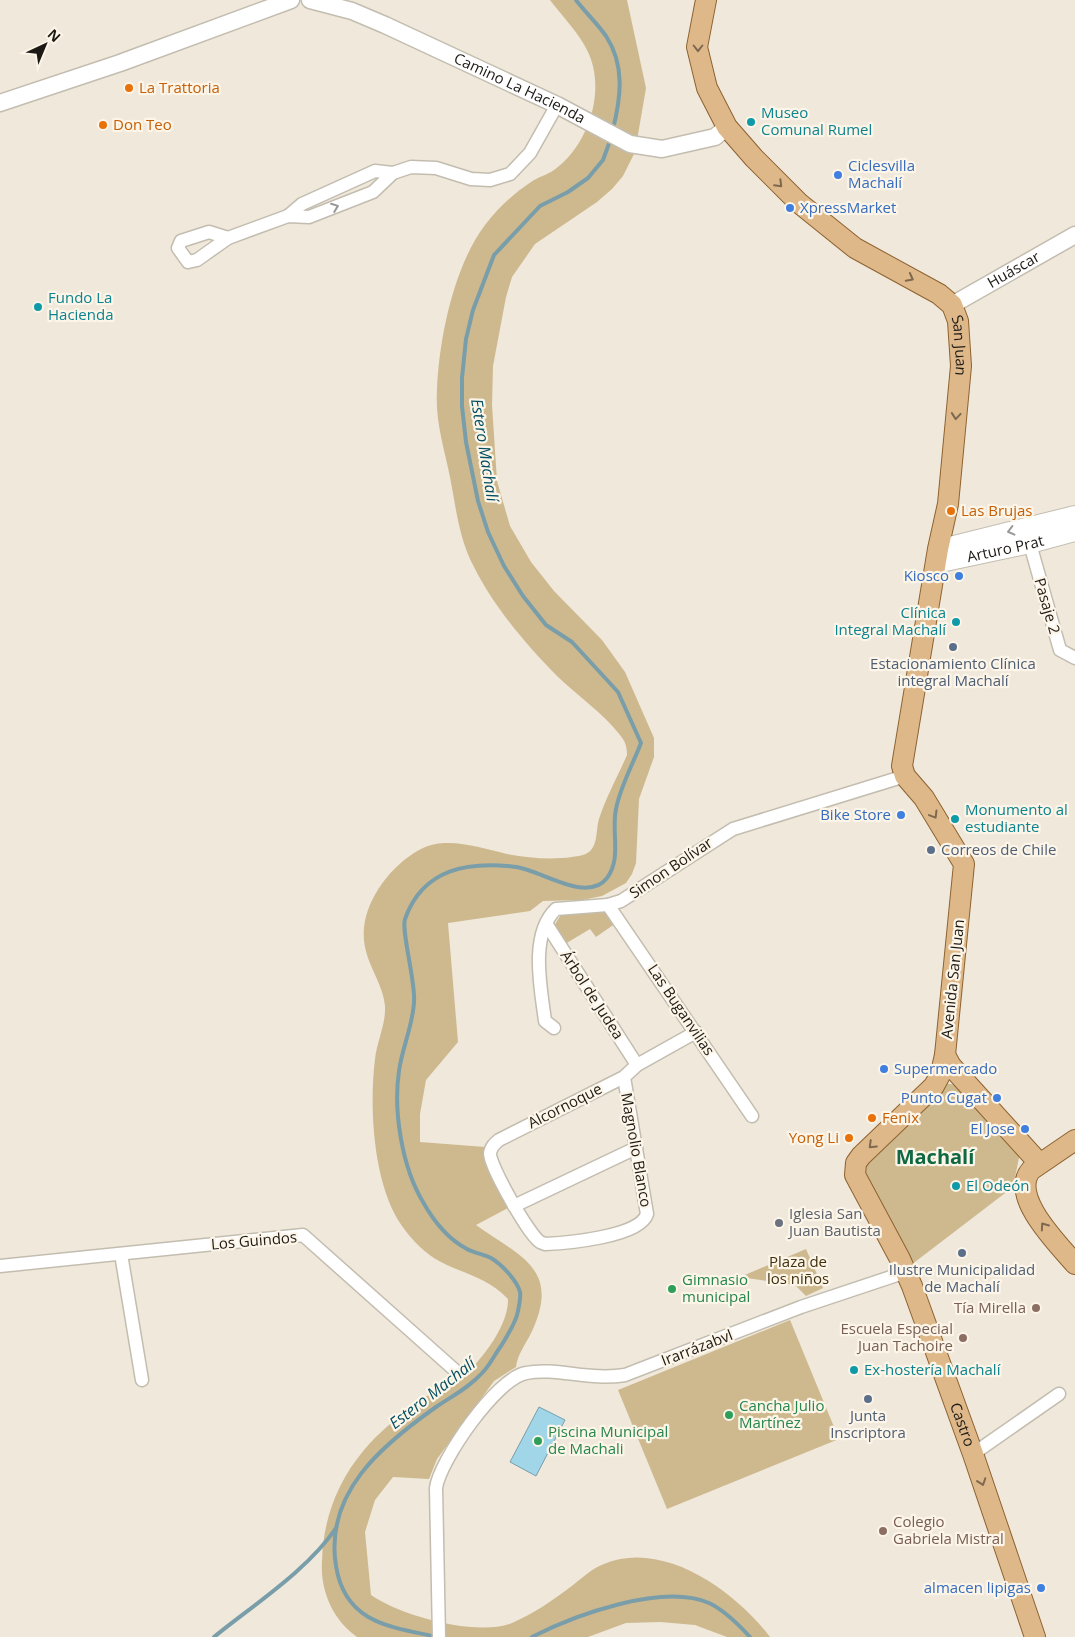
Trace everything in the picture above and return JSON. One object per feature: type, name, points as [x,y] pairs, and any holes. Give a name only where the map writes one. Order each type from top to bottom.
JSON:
[{"type":"main road","name":"San Juan","points":[[706,0],[696,47],[707,88],[727,127],[798,204],[855,248],[934,290],[952,306],[958,321],[961,366],[948,504],[937,556],[903,757],[902,766],[905,776]]},
{"type":"main road","name":"Arturo Prat","points":[[937,556],[1075,515]]},
{"type":"main road","name":"Arturo Prat","points":[[937,556],[1030,544],[1075,532]]},
{"type":"main road","name":"Avenida San Juan","points":[[905,776],[924,798],[964,864],[945,1055],[951,1066],[1039,1163]]},
{"type":"main road","name":"Castro","points":[[945,1055],[941,1073],[934,1086],[856,1163],[855,1175],[906,1272],[973,1454],[1035,1637]]},
{"type":"main road","points":[[1075,1140],[1039,1163],[1027,1174],[1024,1186],[1027,1201],[1050,1235],[1075,1264]]},
{"type":"street","points":[[0,103],[120,63],[291,0]]},
{"type":"street","name":"Camino La Hacienda","points":[[310,0],[352,11],[557,105],[630,144],[662,149],[715,137],[727,127]]},
{"type":"street","points":[[288,216],[309,217],[374,192],[393,174],[411,167],[436,168],[471,179],[490,180],[510,174],[530,153],[557,105]]},
{"type":"street","points":[[228,238],[288,216],[302,204],[375,171],[393,174]]},
{"type":"street","name":"Huáscar","points":[[952,306],[1075,235]]},
{"type":"street","name":"Pasaje 2","points":[[1030,544],[1060,650],[1075,658]]},
{"type":"street","name":"Simon Bolívar","points":[[554,1028],[545,1021],[538,964],[539,950],[547,925],[556,909],[608,905],[628,898],[733,829],[905,776]]},
{"type":"street","name":"Las Buganvilias","points":[[608,905],[752,1116]]},
{"type":"street","name":"Árbol de Judea","points":[[547,925],[637,1065]]},
{"type":"street","name":"Alcornoque","points":[[490,1153],[493,1145],[499,1140],[624,1077],[637,1065],[696,1032]]},
{"type":"street","name":"Magnolio Blanco","points":[[490,1153],[491,1160],[514,1206],[536,1239],[545,1244],[596,1239],[642,1223],[648,1214],[624,1077]]},
{"type":"street","points":[[514,1206],[636,1148]]},
{"type":"street","name":"Los Guindos","points":[[0,1266],[303,1234],[458,1373]]},
{"type":"street","points":[[121,1254],[142,1380]]},
{"type":"street","name":"Irarrázabvl","points":[[439,1633],[436,1488],[438,1476],[448,1455],[502,1386],[524,1373],[536,1372],[598,1378],[625,1375],[801,1307],[906,1272]]},
{"type":"street","points":[[973,1454],[1059,1394]]},
{"type":"green space","points":[[550,0],[627,0],[646,88],[635,152],[623,176],[597,202],[535,244],[512,277],[506,297],[493,366],[492,405],[497,481],[510,526],[531,562],[554,591],[602,640],[625,672],[654,738],[654,757],[639,799],[636,863],[626,883],[602,896],[582,900],[543,901],[530,911],[448,923],[458,1042],[426,1080],[420,1114],[420,1142],[485,1147],[485,1162],[508,1208],[476,1225],[520,1255],[531,1266],[538,1277],[542,1291],[540,1308],[533,1329],[518,1357],[516,1367],[494,1381],[437,1459],[429,1479],[393,1477],[375,1500],[365,1532],[371,1595],[384,1603],[420,1617],[460,1626],[497,1627],[512,1623],[536,1611],[588,1573],[604,1564],[627,1558],[650,1559],[674,1564],[697,1574],[738,1603],[770,1637],[727,1637],[695,1625],[660,1622],[626,1623],[588,1637],[357,1637],[341,1622],[335,1613],[323,1583],[322,1561],[325,1531],[333,1502],[354,1462],[376,1437],[398,1417],[425,1397],[455,1383],[473,1367],[497,1334],[507,1310],[508,1299],[484,1281],[435,1259],[424,1251],[402,1226],[392,1209],[379,1168],[373,1122],[373,1078],[385,1006],[380,987],[369,960],[364,939],[366,916],[370,905],[382,883],[399,864],[419,850],[440,843],[463,844],[523,857],[564,858],[587,853],[595,843],[602,811],[627,755],[627,749],[620,735],[606,719],[558,677],[535,652],[501,611],[482,582],[461,534],[437,412],[438,370],[450,303],[474,242],[485,225],[512,196],[534,180],[554,170],[566,159],[577,146],[591,115],[595,99],[593,65],[579,37]]},
{"type":"green space","points":[[604,911],[616,923],[596,937],[590,929],[565,944],[554,926],[562,913]]},
{"type":"green space","points":[[944,1083],[956,1085],[1020,1153],[1013,1187],[911,1265],[861,1176],[861,1164]]},
{"type":"green space","name":"Plaza de los niños","points":[[806,1249],[823,1288],[806,1296],[795,1285],[740,1277]]},
{"type":"green space","name":"Cancha Julio Martínez","points":[[790,1320],[839,1439],[667,1509],[618,1390]]},
{"type":"water","name":"Piscina Municipal de Machali","points":[[539,1407],[565,1420],[536,1476],[510,1462]]},
{"type":"waterway","name":"Estero Machalí","points":[[576,0],[606,36],[616,58],[620,81],[613,129]]},
{"type":"waterway","name":"Estero Machalí","points":[[438,1637],[387,1625],[372,1619],[360,1611],[349,1600],[341,1585],[336,1566],[335,1540],[339,1516],[348,1494],[361,1473],[396,1438],[436,1407],[467,1387],[483,1372],[513,1325],[517,1316],[520,1299],[520,1292],[516,1282],[499,1264],[491,1258],[460,1245],[431,1216],[416,1188],[405,1156],[398,1121],[397,1087],[402,1054],[412,1019],[414,1002],[404,925],[405,919],[413,902],[423,889],[436,879],[465,867],[481,865],[516,867],[576,887],[588,888],[598,885],[607,878],[614,862],[616,809],[641,743],[618,692],[572,642],[546,625],[523,596],[504,566],[488,532],[478,501],[466,442],[462,406],[462,378],[466,339],[473,310],[494,255],[540,206],[568,192],[588,178],[603,160],[611,138]]},
{"type":"waterway","points":[[214,1637],[296,1572],[325,1543],[336,1528]]},
{"type":"waterway","name":"Estero Machalí","points":[[532,1637],[595,1611],[644,1599],[668,1597],[690,1598],[709,1603],[726,1614],[750,1637]]},
{"type":"place","name":"La Trattoria","points":[[129,88]]},
{"type":"place","name":"Museo Comunal Rumel","points":[[751,122]]},
{"type":"place","name":"Don Teo","points":[[103,125]]},
{"type":"place","name":"Ciclesvilla Machalí","points":[[838,175]]},
{"type":"place","name":"XpressMarket","points":[[790,208]]},
{"type":"place","name":"Fundo La Hacienda","points":[[38,307]]},
{"type":"place","name":"Las Brujas","points":[[951,511]]},
{"type":"place","name":"Kiosco","points":[[959,576]]},
{"type":"place","name":"Clínica Integral Machalí","points":[[956,622]]},
{"type":"place","name":"Estacionamiento Clínica integral Machalí","points":[[953,647]]},
{"type":"place","name":"Bike Store","points":[[901,815]]},
{"type":"place","name":"Monumento al estudiante","points":[[955,819]]},
{"type":"place","name":"Correos de Chile","points":[[931,850]]},
{"type":"place","name":"Supermercado","points":[[884,1069]]},
{"type":"place","name":"Punto Cugat","points":[[997,1098]]},
{"type":"place","name":"Fenix","points":[[872,1118]]},
{"type":"place","name":"El Jose","points":[[1025,1129]]},
{"type":"place","name":"Yong Li","points":[[849,1138]]},
{"type":"place","name":"El Odeón","points":[[956,1186]]},
{"type":"place","name":"Iglesia San Juan Bautista","points":[[779,1223]]},
{"type":"place","name":"Ilustre Municipalidad de Machalí","points":[[962,1253]]},
{"type":"place","name":"Gimnasio municipal","points":[[672,1289]]},
{"type":"place","name":"Tía Mirella","points":[[1036,1308]]},
{"type":"place","name":"Escuela Especial Juan Tachoire","points":[[963,1338]]},
{"type":"place","name":"Ex-hostería Machalí","points":[[854,1370]]},
{"type":"place","name":"Junta Inscriptora","points":[[868,1399]]},
{"type":"place","name":"Cancha Julio Martínez","points":[[729,1415]]},
{"type":"place","name":"Piscina Municipal de Machali","points":[[538,1441]]},
{"type":"place","name":"Colegio Gabriela Mistral","points":[[883,1531]]},
{"type":"place","name":"almacen lipigas","points":[[1041,1588]]},
{"type":"district","name":"Machalí","points":[[935,1157]]}]
